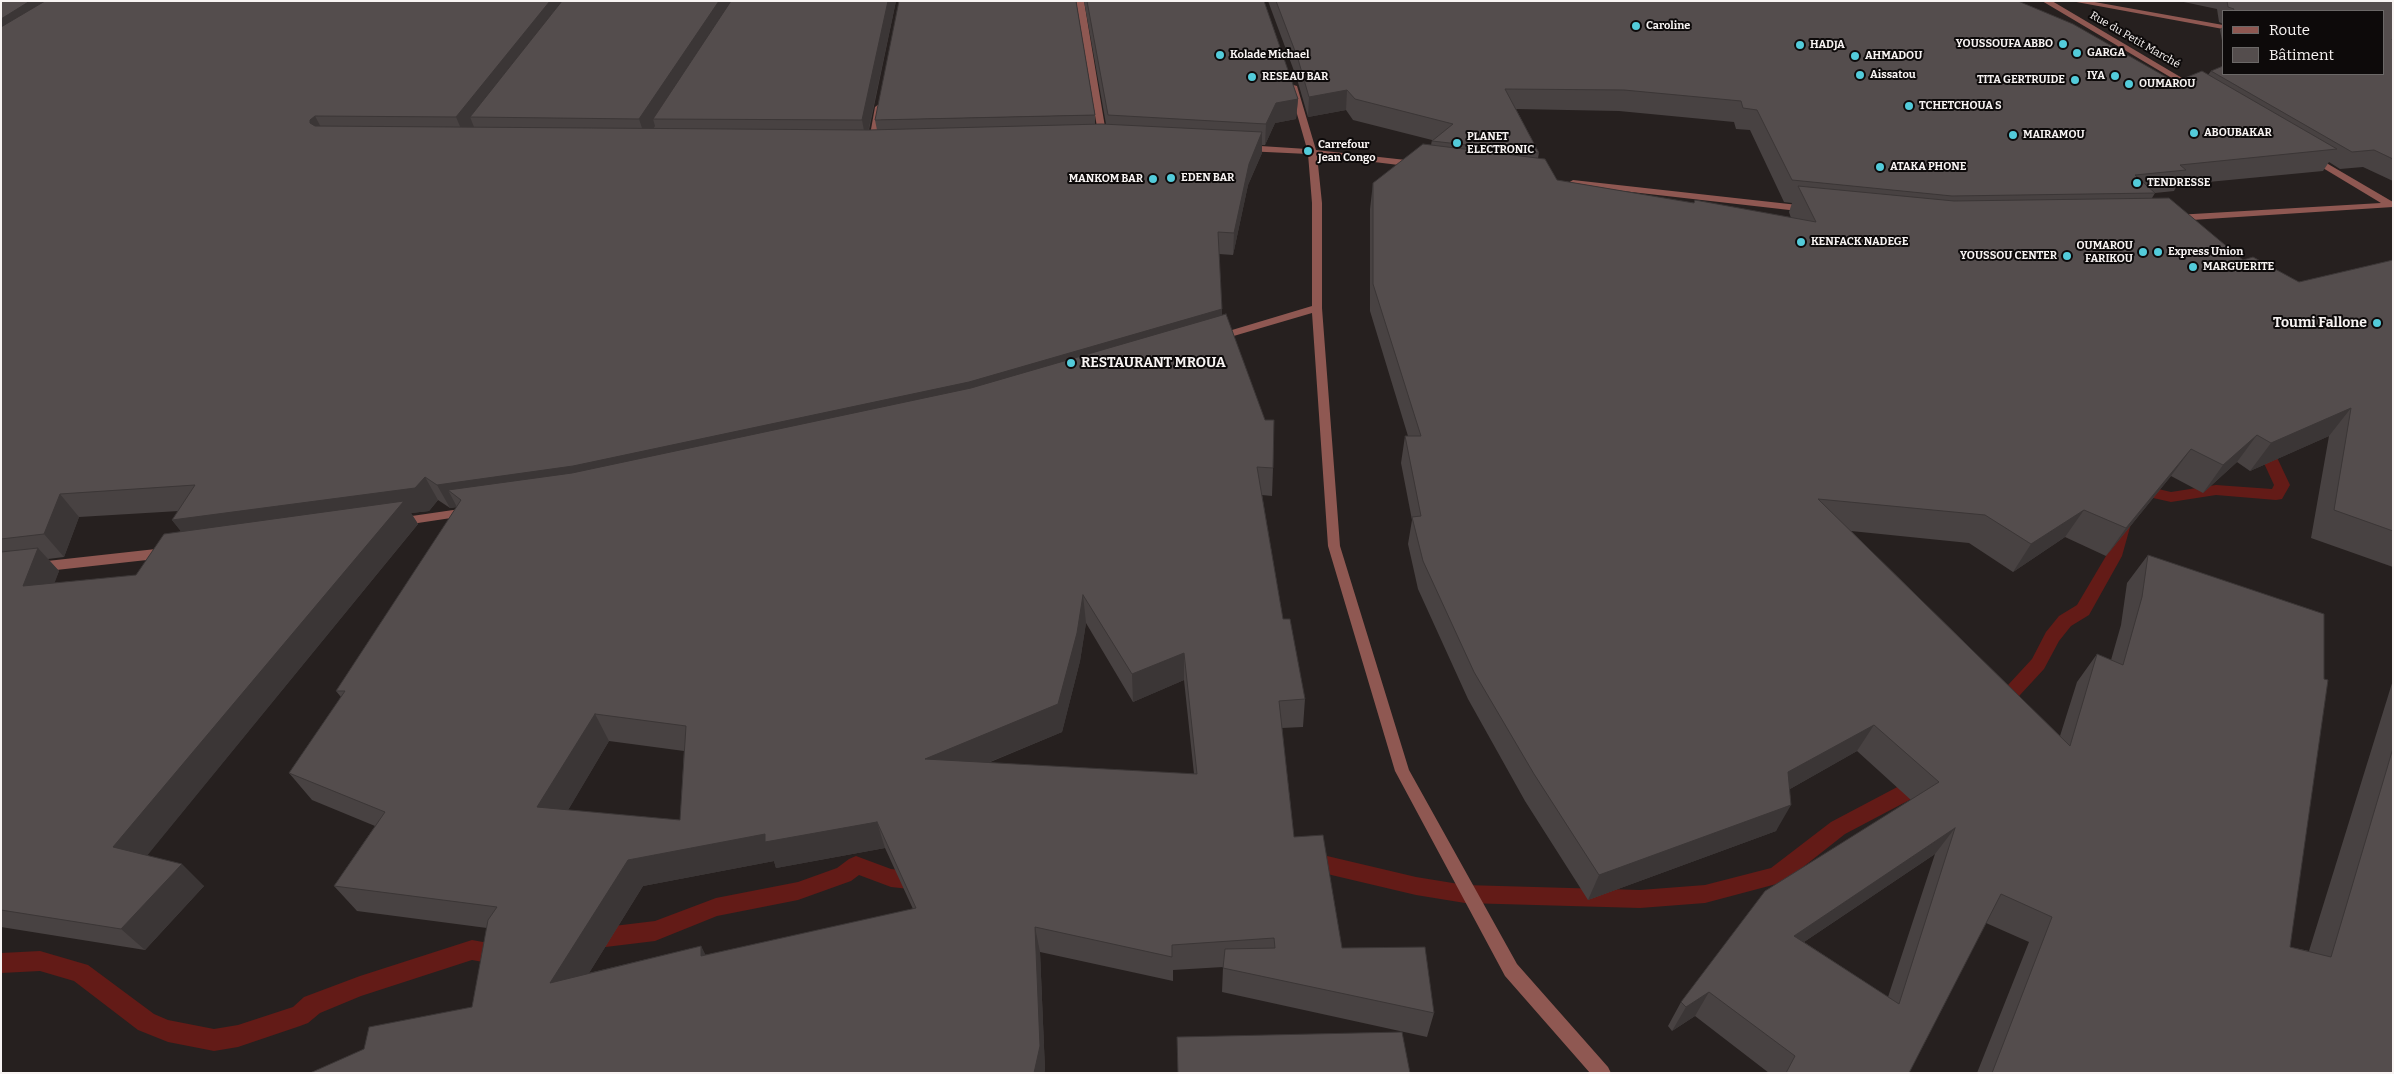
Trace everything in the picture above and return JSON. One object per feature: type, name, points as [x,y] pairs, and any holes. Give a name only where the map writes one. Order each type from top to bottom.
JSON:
[{"type":"street","points":[[1080,1],[1098,140],[1113,140]]},
{"type":"street","name":"Rue du Petit Marché","points":[[2046,1],[2204,94]]},
{"type":"street","points":[[2075,1],[2222,27]]},
{"type":"street","points":[[1288,72],[1312,152],[1317,203],[1317,308],[1334,546],[1402,771],[1511,970],[1602,1073]]},
{"type":"street","points":[[872,146],[881,98]]},
{"type":"street","points":[[1232,147],[1312,152],[1429,166]]},
{"type":"street","points":[[2306,154],[2392,205]]},
{"type":"street","points":[[1566,182],[1818,210]]},
{"type":"street","points":[[2169,218],[2392,205]]},
{"type":"street","points":[[1203,342],[1317,308]]},
{"type":"street","points":[[387,523],[476,511]]},
{"type":"street","points":[[30,568],[173,552]]},
{"type":"building","points":[[1,1],[30,1],[1,19]]},
{"type":"building","points":[[45,1],[550,1],[456,117],[315,116],[310,120],[310,123],[315,126],[868,130],[1102,124],[1262,132],[1249,164],[1234,233],[1218,232],[1222,309],[969,382],[573,466],[437,485],[425,477],[415,488],[172,520],[195,485],[60,494],[44,534],[1,539],[1,27]]},
{"type":"building","points":[[562,1],[719,1],[639,119],[470,117]]},
{"type":"building","points":[[731,1],[888,1],[862,120],[653,119]]},
{"type":"building","points":[[899,1],[1076,1],[1095,115],[875,120]]},
{"type":"building","points":[[1087,1],[1264,1],[1298,99],[1276,103],[1266,124],[1108,115]]},
{"type":"building","points":[[1276,1],[2018,1],[2073,24],[2175,82],[2202,71],[2337,149],[2180,165],[2186,170],[2135,175],[2155,193],[1952,196],[1792,180],[1757,110],[1743,108],[1741,101],[1624,90],[1505,89],[1539,153],[1432,141],[1453,124],[1355,99],[1347,90],[1309,97],[1298,59]]},
{"type":"building","points":[[2227,1],[2393,1],[2393,159],[2374,150],[2352,152],[2211,71],[2222,66],[2222,75],[2384,75],[2384,10],[2234,10],[2228,7]]},
{"type":"building","points":[[1423,144],[1545,159],[1557,180],[1694,203],[1695,200],[1816,222],[1798,186],[1954,201],[2169,198],[2243,260],[2253,257],[2299,282],[2393,260],[2393,531],[2334,510],[2351,408],[2271,443],[2257,435],[2223,465],[2191,449],[2126,528],[2084,510],[2031,544],[1985,515],[1818,499],[2070,746],[2097,654],[2123,665],[2142,597],[2148,555],[2324,614],[2324,679],[2328,680],[2290,947],[2331,957],[2393,748],[2393,1073],[1992,1073],[2052,917],[2001,894],[1909,1073],[1786,1073],[1795,1056],[1709,992],[1686,1007],[1681,1002],[1765,891],[1939,782],[1874,725],[1788,772],[1791,805],[1599,875],[1534,774],[1474,672],[1423,561],[1412,517],[1421,516],[1405,436],[1421,436],[1373,284],[1373,183]],"holes":[[[1955,828],[1899,1004],[1794,936]]]},
{"type":"building","points":[[1226,314],[1265,420],[1274,420],[1273,468],[1257,467],[1283,619],[1290,619],[1305,699],[1279,701],[1294,837],[1323,835],[1342,948],[1425,947],[1434,1013],[1223,968],[1225,949],[1275,948],[1274,938],[1172,945],[1172,957],[1035,927],[1040,1046],[1034,1073],[310,1073],[364,1049],[369,1027],[472,1007],[488,920],[497,907],[334,886],[385,812],[289,773],[345,691],[336,691],[461,500],[448,490],[572,473],[971,388]],"holes":[[[1083,595],[1132,674],[1184,653],[1197,774],[925,759],[1058,704],[1077,633]],[[595,714],[686,726],[680,820],[537,807]],[[877,822],[916,908],[701,956],[701,946],[550,983],[628,860],[765,834],[765,842]]]},
{"type":"building","points":[[404,501],[113,847],[182,864],[121,929],[1,910],[1,552],[38,548],[23,586],[136,575],[164,534]]},
{"type":"building","points":[[1402,1032],[1410,1073],[1178,1073],[1177,1037]]},
{"type":"waterway","points":[[2137,489],[2171,497],[2216,490],[2276,495],[2282,485],[2265,448],[2270,444]]},
{"type":"waterway","points":[[2003,708],[2014,690],[2038,664],[2052,637],[2065,621],[2083,610],[2114,556],[2124,520]]},
{"type":"waterway","points":[[1306,860],[1416,886],[1465,894],[1640,899],[1705,894],[1777,876],[1838,828],[1910,790],[1920,780]]},
{"type":"waterway","points":[[589,939],[655,931],[716,907],[798,891],[844,875],[856,865],[891,878],[919,881]]},
{"type":"waterway","points":[[1,963],[40,961],[80,972],[146,1022],[168,1031],[214,1040],[238,1036],[300,1015],[312,1005],[360,986],[472,950],[483,952],[503,950]]},
{"type":"place","name":"Caroline","points":[[1636,26]]},
{"type":"place","name":"YOUSSOUFA ABBO","points":[[2063,44]]},
{"type":"place","name":"HADJA","points":[[1800,45]]},
{"type":"place","name":"GARGA","points":[[2077,53]]},
{"type":"place","name":"Kolade Michael","points":[[1220,55]]},
{"type":"place","name":"AHMADOU","points":[[1855,56]]},
{"type":"place","name":"Aissatou","points":[[1860,75]]},
{"type":"place","name":"IYA","points":[[2115,76]]},
{"type":"place","name":"RESEAU BAR","points":[[1252,77]]},
{"type":"place","name":"TITA GERTRUIDE","points":[[2075,80]]},
{"type":"place","name":"OUMAROU","points":[[2129,84]]},
{"type":"place","name":"TCHETCHOUA S","points":[[1909,106]]},
{"type":"place","name":"ABOUBAKAR","points":[[2194,133]]},
{"type":"place","name":"MAIRAMOU","points":[[2013,135]]},
{"type":"place","name":"PLANET ELECTRONIC","points":[[1457,143]]},
{"type":"place","name":"Carrefour Jean Congo","points":[[1308,151]]},
{"type":"place","name":"ATAKA PHONE","points":[[1880,167]]},
{"type":"place","name":"EDEN BAR","points":[[1171,178]]},
{"type":"place","name":"MANKOM BAR","points":[[1153,179]]},
{"type":"place","name":"TENDRESSE","points":[[2137,183]]},
{"type":"place","name":"KENFACK NADEGE","points":[[1801,242]]},
{"type":"place","name":"OUMAROU FARIKOU","points":[[2143,252]]},
{"type":"place","name":"Express Union","points":[[2158,252]]},
{"type":"place","name":"YOUSSOU CENTER","points":[[2067,256]]},
{"type":"place","name":"MARGUERITE","points":[[2193,267]]},
{"type":"place","name":"Toumi Fallone","points":[[2377,323]]},
{"type":"place","name":"RESTAURANT MROUA","points":[[1071,363]]}]
